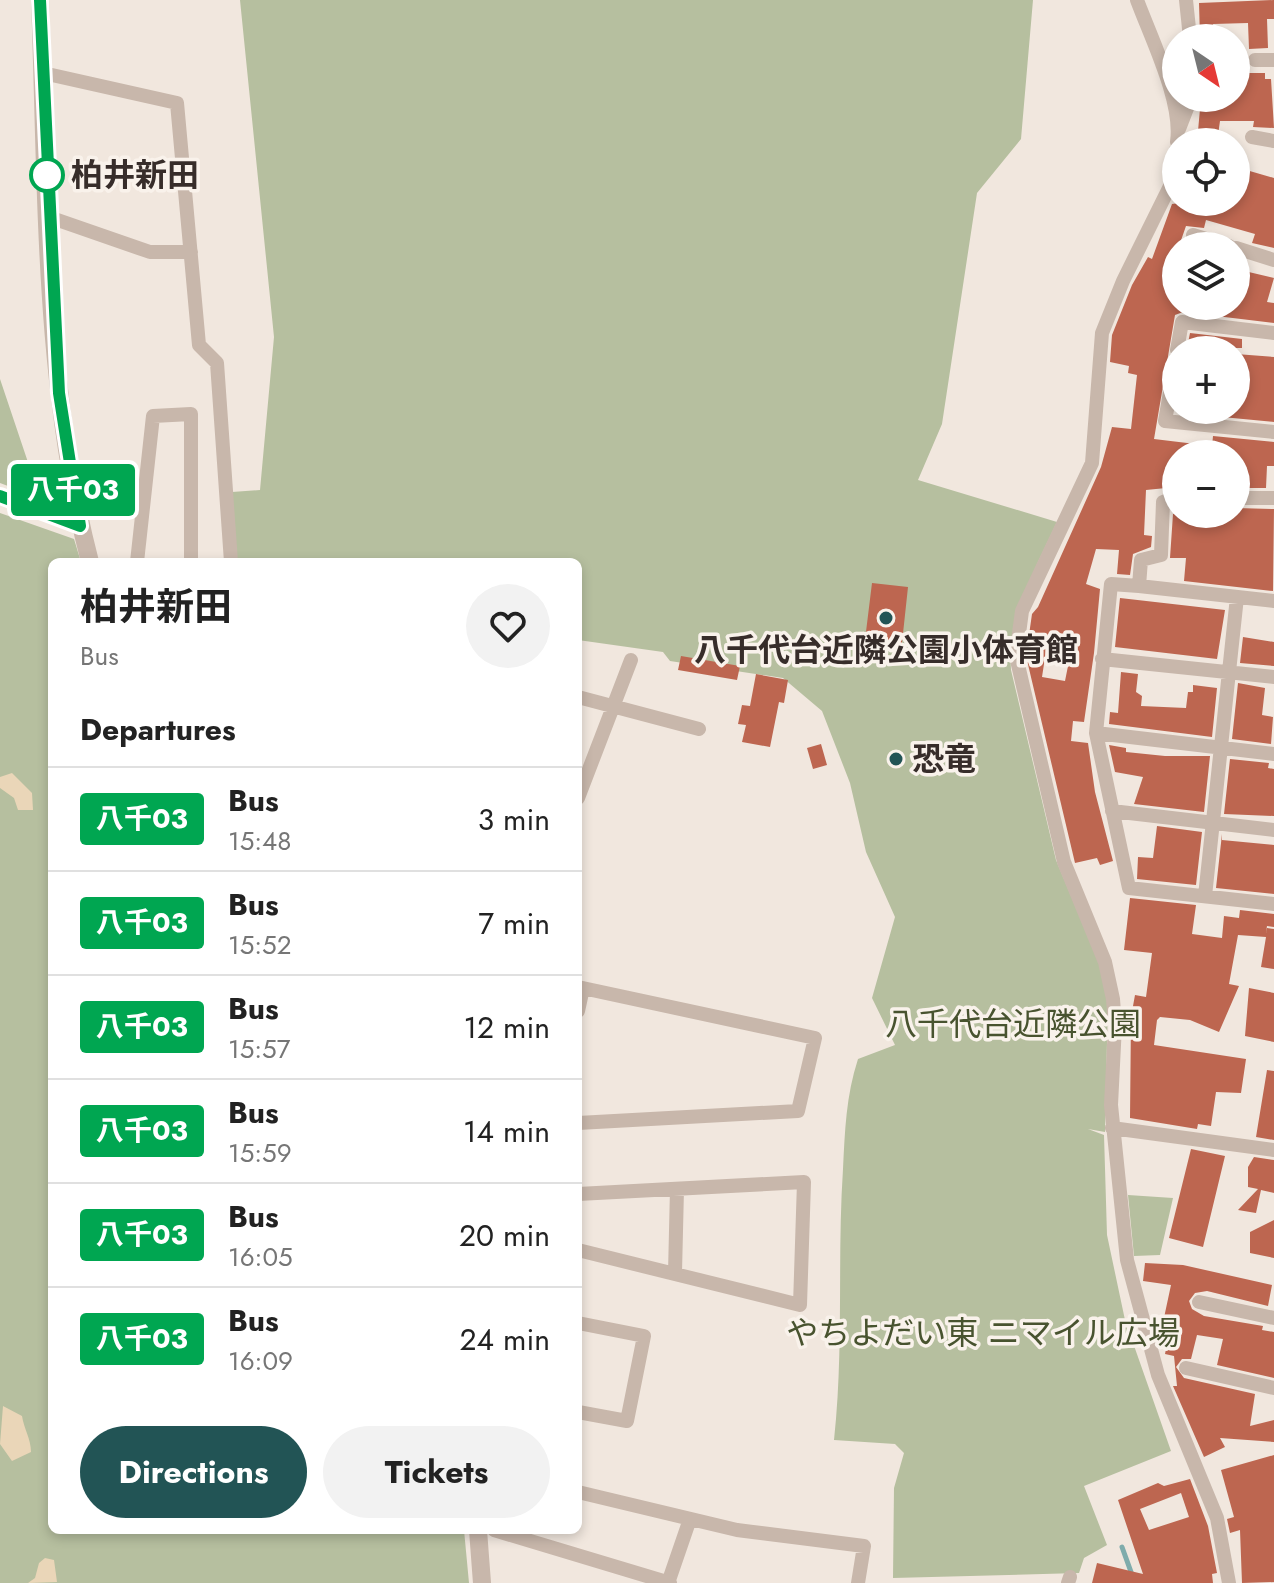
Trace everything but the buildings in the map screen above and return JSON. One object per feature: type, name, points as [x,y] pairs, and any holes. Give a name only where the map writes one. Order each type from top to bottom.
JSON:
[{"type":"street","points":[[40,0],[59,393],[80,526],[89,558]]},
{"type":"street","points":[[1137,0],[1176,128]]},
{"type":"street","points":[[1186,0],[1189,24]]},
{"type":"street","points":[[1255,60],[1274,60]]},
{"type":"street","points":[[43,73],[177,103],[199,345],[217,363],[231,558]]},
{"type":"street","points":[[1252,137],[1274,141]]},
{"type":"street","points":[[1162,202],[1116,295],[1102,333],[1092,463],[1022,611],[1017,638],[1020,682],[1064,862],[1105,962],[1113,999],[1112,1128],[1127,1260],[1158,1375],[1217,1518],[1229,1583]]},
{"type":"street","points":[[49,217],[150,252],[191,252]]},
{"type":"street","points":[[1250,252],[1274,260]]},
{"type":"street","points":[[1180,336],[1182,322],[1274,333]]},
{"type":"street","points":[[137,558],[153,416],[191,414],[191,558]]},
{"type":"street","points":[[1195,424],[1274,432]]},
{"type":"street","points":[[0,496],[80,526]]},
{"type":"street","points":[[1250,498],[1274,498]]},
{"type":"street","points":[[1139,586],[1141,560],[1161,555],[1162,528]]},
{"type":"street","points":[[1274,601],[1111,584],[1096,733],[1129,888],[1274,904]]},
{"type":"street","points":[[1205,896],[1237,597]]},
{"type":"street","points":[[1102,659],[1274,677]]},
{"type":"street","points":[[582,787],[611,707],[619,699],[631,660]]},
{"type":"street","points":[[582,698],[699,729]]},
{"type":"street","points":[[1096,733],[1274,754]]},
{"type":"street","points":[[1112,811],[1274,830]]},
{"type":"street","points":[[582,988],[815,1038],[798,1111],[582,1123]]},
{"type":"street","points":[[1112,1128],[1274,1150]]},
{"type":"street","points":[[582,1194],[804,1182],[800,1305],[582,1251]]},
{"type":"street","points":[[675,1273],[677,1189]]},
{"type":"street","points":[[1199,1302],[1274,1318]]},
{"type":"street","points":[[582,1324],[644,1336],[627,1421],[582,1413]]},
{"type":"street","points":[[1186,1368],[1274,1388]]},
{"type":"street","points":[[582,1493],[737,1530],[864,1546],[858,1583]]},
{"type":"street","points":[[507,1534],[668,1583],[690,1519]]},
{"type":"street","points":[[478,1534],[482,1583]]},
{"type":"green space","points":[[240,0],[1033,0],[1021,139],[977,193],[942,424],[918,480],[1057,522],[1018,613],[1013,631],[1011,670],[1056,860],[1100,965],[1108,998],[1105,1132],[1088,1129],[1104,1135],[1107,1235],[1125,1320],[1171,1451],[1084,1486],[1107,1545],[1084,1558],[1079,1573],[893,1578],[894,1488],[904,1453],[895,1444],[834,1440],[839,1372],[841,1203],[847,1113],[858,1059],[895,1045],[872,998],[895,917],[866,852],[850,783],[822,711],[783,678],[670,661],[663,652],[582,641],[582,558],[237,558],[232,492],[260,490],[274,337]]},
{"type":"green space","points":[[0,379],[40,498],[0,483]]},
{"type":"green space","points":[[0,513],[74,539],[80,558],[48,558],[48,1534],[464,1534],[469,1583],[0,1583]]},
{"type":"green space","points":[[1128,1195],[1173,1198],[1160,1255],[1134,1256]]},
{"type":"sand","points":[[12,773],[32,793],[33,810],[18,810],[14,798],[0,788],[0,777]]},
{"type":"sand","points":[[3,1406],[22,1416],[31,1447],[31,1452],[12,1461],[0,1444]]},
{"type":"sand","points":[[45,1558],[54,1560],[57,1582],[28,1583],[35,1578],[39,1563]]},
{"type":"waterway","points":[[1122,1547],[1135,1583]]},
{"type":"bus line","name":"八千03","points":[[0,496],[80,526],[59,393],[40,0]]},
{"type":"place","name":"柏井新田","points":[[47,175]]},
{"type":"place","name":"八千代台近隣公園小体育館","points":[[886,618]]},
{"type":"place","name":"恐竜","points":[[896,759]]},
{"type":"park label","name":"八千代台近隣公園","points":[[1013,1024]]},
{"type":"park label","name":"やちよだい東 ニマイル広場","points":[[983,1333]]}]
